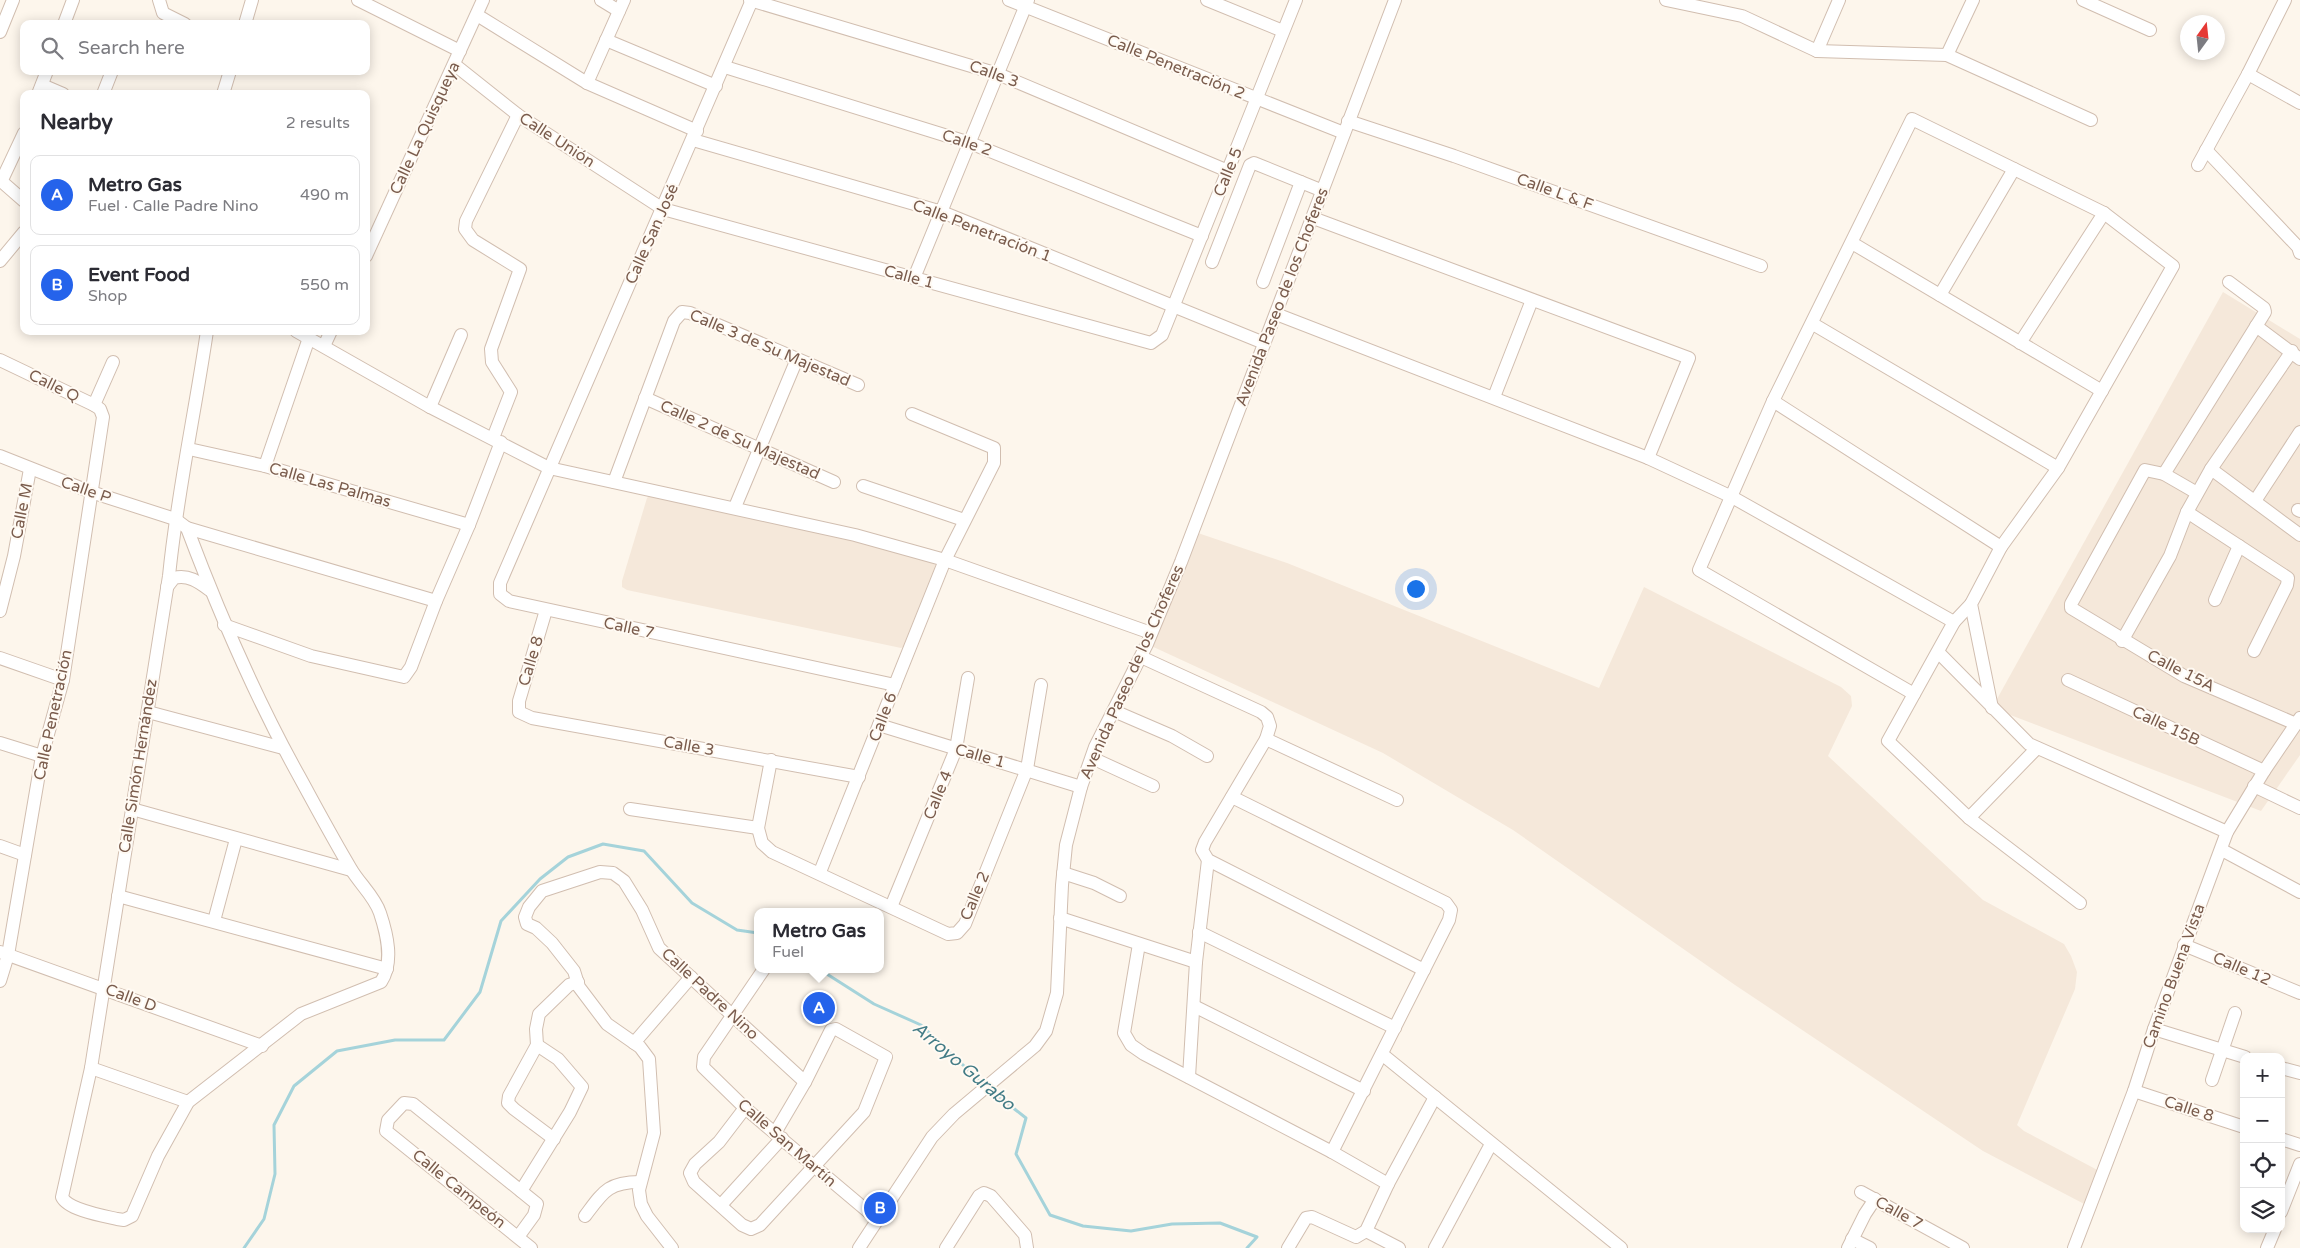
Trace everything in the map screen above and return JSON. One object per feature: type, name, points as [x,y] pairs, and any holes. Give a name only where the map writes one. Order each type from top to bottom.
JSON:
[{"type":"street","points":[[0,32],[12,0]]},
{"type":"street","points":[[66,20],[73,0]]},
{"type":"street","points":[[159,0],[163,13],[177,20]]},
{"type":"street","points":[[246,20],[252,0]]},
{"type":"street","name":"Calle La Quisqueya","points":[[370,247],[483,0]]},
{"type":"street","points":[[587,83],[622,6],[602,0]]},
{"type":"street","name":"Calle San José","points":[[549,468],[725,67],[752,0]]},
{"type":"street","name":"Calle 3","points":[[752,0],[998,74],[1228,171]]},
{"type":"street","name":"Calle Penetración 2","points":[[1009,0],[1026,2],[1257,100],[1346,127]]},
{"type":"street","points":[[1207,0],[1283,31]]},
{"type":"street","name":"Calle 5","points":[[1155,342],[1162,336],[1172,306],[1202,236],[1296,0]]},
{"type":"street","name":"Avenida Paseo de los Choferes","points":[[859,1248],[932,1137],[954,1114],[1035,1046],[1050,1022],[1057,993],[1060,918],[1066,845],[1081,787],[1092,758],[1141,657],[1181,562],[1395,0]]},
{"type":"street","points":[[1666,0],[1742,16],[1817,51],[1947,55],[2091,120]]},
{"type":"street","points":[[1817,51],[1839,0]]},
{"type":"street","points":[[2083,0],[2150,30]]},
{"type":"street","points":[[2198,166],[2248,74],[2285,0]]},
{"type":"street","points":[[363,1],[460,51]]},
{"type":"street","points":[[1947,55],[1971,1]]},
{"type":"street","points":[[914,278],[1026,2]]},
{"type":"street","name":"Calle Penetración 1","points":[[477,15],[587,83],[695,135],[942,212],[1264,343]]},
{"type":"street","points":[[606,40],[716,86]]},
{"type":"street","name":"Calle Unión","points":[[455,64],[518,115],[663,209]]},
{"type":"street","name":"Calle 2","points":[[725,67],[970,143],[1202,236]]},
{"type":"street","points":[[2248,74],[2300,103]]},
{"type":"street","points":[[40,89],[45,75]]},
{"type":"street","points":[[105,90],[110,75]]},
{"type":"street","points":[[224,90],[229,75]]},
{"type":"street","points":[[224,625],[311,656],[404,678],[411,667],[436,601],[469,525],[511,392],[492,362],[492,349],[520,269],[473,240],[465,229],[466,220],[518,115]]},
{"type":"street","points":[[1914,694],[1699,570],[1773,401],[1813,324],[1912,119],[2104,213],[2173,266],[2058,468],[2001,547],[1971,604],[1954,622],[1888,741],[1969,818],[2080,903]]},
{"type":"street","name":"Calle L & F","points":[[1346,127],[1454,156],[1761,266]]},
{"type":"street","points":[[20,141],[1,181],[20,198]]},
{"type":"street","points":[[2206,150],[2298,247],[2300,253]]},
{"type":"street","points":[[1212,262],[1250,166],[1258,163],[1323,190]]},
{"type":"street","points":[[1940,295],[2014,169]]},
{"type":"street","points":[[1263,282],[1301,182]]},
{"type":"street","name":"Calle 1","points":[[663,209],[1146,342],[1155,342]]},
{"type":"street","points":[[2020,342],[2104,213]]},
{"type":"street","points":[[1313,218],[1689,358],[1648,458]]},
{"type":"street","points":[[0,261],[20,237]]},
{"type":"street","points":[[1852,243],[2102,391]]},
{"type":"street","points":[[2197,493],[2164,474],[2264,312],[2264,308],[2229,282]]},
{"type":"street","points":[[1494,397],[1532,300]]},
{"type":"street","name":"Calle 3 de Su Majestad","points":[[645,398],[674,321],[682,312],[690,313],[858,384]]},
{"type":"street","points":[[1276,314],[1648,458],[1732,497],[1954,622]]},
{"type":"street","points":[[1813,324],[2058,468]]},
{"type":"street","points":[[2122,641],[2170,556],[2186,512],[2211,469],[2296,355],[2256,326]]},
{"type":"street","name":"Calle Simón Hernández","points":[[188,1102],[158,1156],[130,1218],[117,1219],[102,1216],[76,1207],[63,1199],[91,1068],[148,712],[175,519],[189,449],[207,335]]},
{"type":"street","points":[[303,335],[430,407],[549,468],[855,534],[945,560],[1151,633]]},
{"type":"street","points":[[324,346],[329,335]]},
{"type":"street","points":[[430,407],[461,335]]},
{"type":"street","points":[[265,466],[309,338]]},
{"type":"street","points":[[735,507],[797,359]]},
{"type":"street","name":"Calle Q","points":[[0,360],[94,405],[100,409],[103,417]]},
{"type":"street","points":[[94,405],[113,362]]},
{"type":"street","points":[[614,482],[645,398]]},
{"type":"street","name":"Calle 2 de Su Majestad","points":[[645,398],[834,482]]},
{"type":"street","points":[[1773,401],[2001,547]]},
{"type":"street","name":"Calle 6","points":[[820,872],[945,560],[994,462],[994,448],[912,414]]},
{"type":"street","name":"Calle Penetración","points":[[0,981],[42,756],[63,680],[103,417]]},
{"type":"street","points":[[2254,500],[2300,432]]},
{"type":"street","name":"Calle Las Palmas","points":[[189,449],[265,466],[469,525]]},
{"type":"street","name":"Calle P","points":[[0,456],[91,492],[175,519]]},
{"type":"street","name":"Calle 7","points":[[549,468],[500,583],[500,594],[509,602],[895,686]]},
{"type":"street","name":"Calle M","points":[[0,611],[14,556],[30,469]]},
{"type":"street","points":[[2211,469],[2300,535]]},
{"type":"street","name":"Calle 15A","points":[[2164,474],[2150,470],[2145,470],[2141,473],[2071,604],[2071,608],[2122,641],[2184,676],[2298,721]]},
{"type":"street","points":[[863,486],[964,520]]},
{"type":"street","points":[[2186,512],[2288,578],[2289,582],[2254,651]]},
{"type":"street","points":[[175,519],[186,528],[436,601]]},
{"type":"street","points":[[91,1068],[188,1102],[301,1014],[381,982],[387,969],[387,942],[380,910],[351,870],[284,748],[224,625],[186,528]]},
{"type":"street","points":[[2215,600],[2239,546]]},
{"type":"street","points":[[167,587],[174,578],[184,577],[196,581],[211,592]]},
{"type":"street","points":[[1971,604],[1992,708]]},
{"type":"street","name":"Calle 8","points":[[519,712],[519,701],[546,610]]},
{"type":"street","points":[[1938,652],[2029,744],[2227,832]]},
{"type":"street","points":[[1141,657],[1261,712],[1267,718],[1270,726],[1266,739],[1205,842],[1202,850],[1208,860],[1424,970]]},
{"type":"street","points":[[0,658],[63,680]]},
{"type":"street","name":"Calle 4","points":[[891,907],[956,750],[968,678]]},
{"type":"street","name":"Calle 15B","points":[[2068,680],[2264,771]]},
{"type":"street","name":"Calle 2","points":[[758,828],[762,843],[772,852],[820,872],[948,934],[957,933],[965,924],[1027,770],[1041,685]]},
{"type":"street","points":[[1114,711],[1172,736],[1207,756]]},
{"type":"street","points":[[148,712],[284,748]]},
{"type":"street","name":"Calle 3","points":[[519,712],[532,718],[859,777]]},
{"type":"street","name":"Camino Buena Vista","points":[[2074,1248],[2134,1091],[2184,945],[2222,850],[2227,832],[2254,786],[2298,721]]},
{"type":"street","name":"Calle 1","points":[[878,725],[1081,787]]},
{"type":"street","points":[[1266,739],[1397,800]]},
{"type":"street","points":[[0,743],[42,756]]},
{"type":"street","points":[[1969,818],[2037,748]]},
{"type":"street","points":[[1092,758],[1153,786]]},
{"type":"street","points":[[630,809],[758,828],[771,760]]},
{"type":"street","points":[[2254,786],[2300,808]]},
{"type":"street","points":[[1232,797],[1446,903],[1451,910],[1449,920],[1383,1055],[1332,1152]]},
{"type":"street","points":[[132,809],[351,870]]},
{"type":"street","points":[[214,921],[236,839]]},
{"type":"street","points":[[0,846],[24,855]]},
{"type":"street","points":[[2222,850],[2300,892]]},
{"type":"street","points":[[1189,1077],[1196,962],[1208,860]]},
{"type":"street","name":"Calle Padre Nino","points":[[578,982],[574,971],[552,944],[536,928],[527,924],[528,907],[542,892],[600,872],[613,873],[624,881],[642,910],[659,948],[805,1082]]},
{"type":"street","points":[[1063,873],[1094,883],[1120,896]]},
{"type":"street","points":[[118,896],[387,969]]},
{"type":"street","points":[[1060,918],[1196,962]]},
{"type":"street","points":[[1199,932],[1395,1028]]},
{"type":"street","points":[[1139,944],[1124,1033],[1130,1045],[1332,1152],[1388,1184]]},
{"type":"street","name":"Calle 12","points":[[2184,945],[2300,993]]},
{"type":"street","name":"Calle D","points":[[4,954],[103,987],[262,1046]]},
{"type":"street","points":[[732,1017],[761,973]]},
{"type":"street","points":[[634,1043],[690,977]]},
{"type":"street","points":[[554,1139],[514,1109],[508,1102],[509,1096],[537,1045],[536,1029],[540,1014],[569,985],[578,982],[607,1024],[634,1043],[649,1059],[654,1133],[640,1182],[641,1204],[647,1216],[672,1248]]},
{"type":"street","points":[[1194,1006],[1364,1091]]},
{"type":"street","points":[[2212,1080],[2235,1013]]},
{"type":"street","name":"Calle San Martín","points":[[732,1017],[702,1061],[707,1074],[779,1135],[813,1167],[878,1220]]},
{"type":"street","points":[[721,1205],[779,1135],[828,1033],[833,1029],[886,1056],[864,1112],[756,1228],[747,1228],[694,1182],[690,1173],[691,1168],[719,1142],[745,1108]]},
{"type":"street","points":[[2154,1029],[2240,1055]]},
{"type":"street","points":[[518,1237],[537,1209],[537,1204],[521,1190],[554,1139],[582,1090],[582,1084],[558,1059],[537,1045]]},
{"type":"street","points":[[1383,1055],[1621,1248]]},
{"type":"street","points":[[2285,1069],[2300,1073]]},
{"type":"street","name":"Calle 8","points":[[2134,1091],[2240,1126]]},
{"type":"street","points":[[1288,1248],[1306,1218],[1312,1217],[1356,1237],[1366,1231],[1388,1184],[1435,1097]]},
{"type":"street","name":"Calle Campeón","points":[[521,1190],[413,1104],[404,1103],[388,1120],[386,1130],[531,1248]]},
{"type":"street","points":[[2285,1140],[2300,1145]]},
{"type":"street","points":[[1435,1248],[1491,1144]]},
{"type":"street","points":[[2285,1202],[2300,1164]]},
{"type":"street","points":[[585,1216],[612,1185],[625,1182],[640,1182]]},
{"type":"street","name":"Calle 7","points":[[1861,1192],[1963,1248]]},
{"type":"street","points":[[946,1248],[979,1196],[984,1193],[990,1196],[1025,1235],[1027,1248]]},
{"type":"street","points":[[1870,1248],[1850,1244],[1865,1214],[1875,1200]]},
{"type":"street","points":[[1366,1231],[1399,1248]]},
{"type":"street","points":[[2267,1248],[2273,1233]]},
{"type":"shaded area","points":[[2223,292],[2300,339],[2300,755],[2261,811],[1992,708]]},
{"type":"shaded area","points":[[651,494],[819,529],[934,563],[937,569],[905,646],[901,648],[627,590],[622,587],[622,581],[647,498]]},
{"type":"shaded area","points":[[1192,531],[1287,563],[1599,688],[1644,587],[1841,687],[1851,696],[1852,706],[1828,756],[1983,900],[2064,944],[2071,956],[2077,972],[2075,989],[2017,1125],[2024,1131],[2103,1173],[2090,1207],[1983,1151],[1735,985],[1513,830],[1383,753],[1147,644]]},
{"type":"waterway","name":"Arroyo Gurabo","points":[[244,1248],[264,1219],[275,1174],[274,1125],[294,1086],[337,1051],[395,1040],[444,1040],[480,992],[501,921],[540,879],[568,857],[603,844],[644,851],[692,903],[737,930],[754,932]]},
{"type":"waterway","name":"Arroyo Gurabo","points":[[825,973],[874,1004],[921,1025],[984,1085]]},
{"type":"waterway","name":"Arroyo Gurabo","points":[[989,1089],[1026,1118],[1016,1154],[1050,1215],[1083,1226],[1131,1231],[1172,1224],[1220,1223],[1257,1237],[1247,1248]]},
{"type":"place","name":"Metro Gas","points":[[819,1008]]},
{"type":"place","name":"Event Food","points":[[880,1208]]}]
